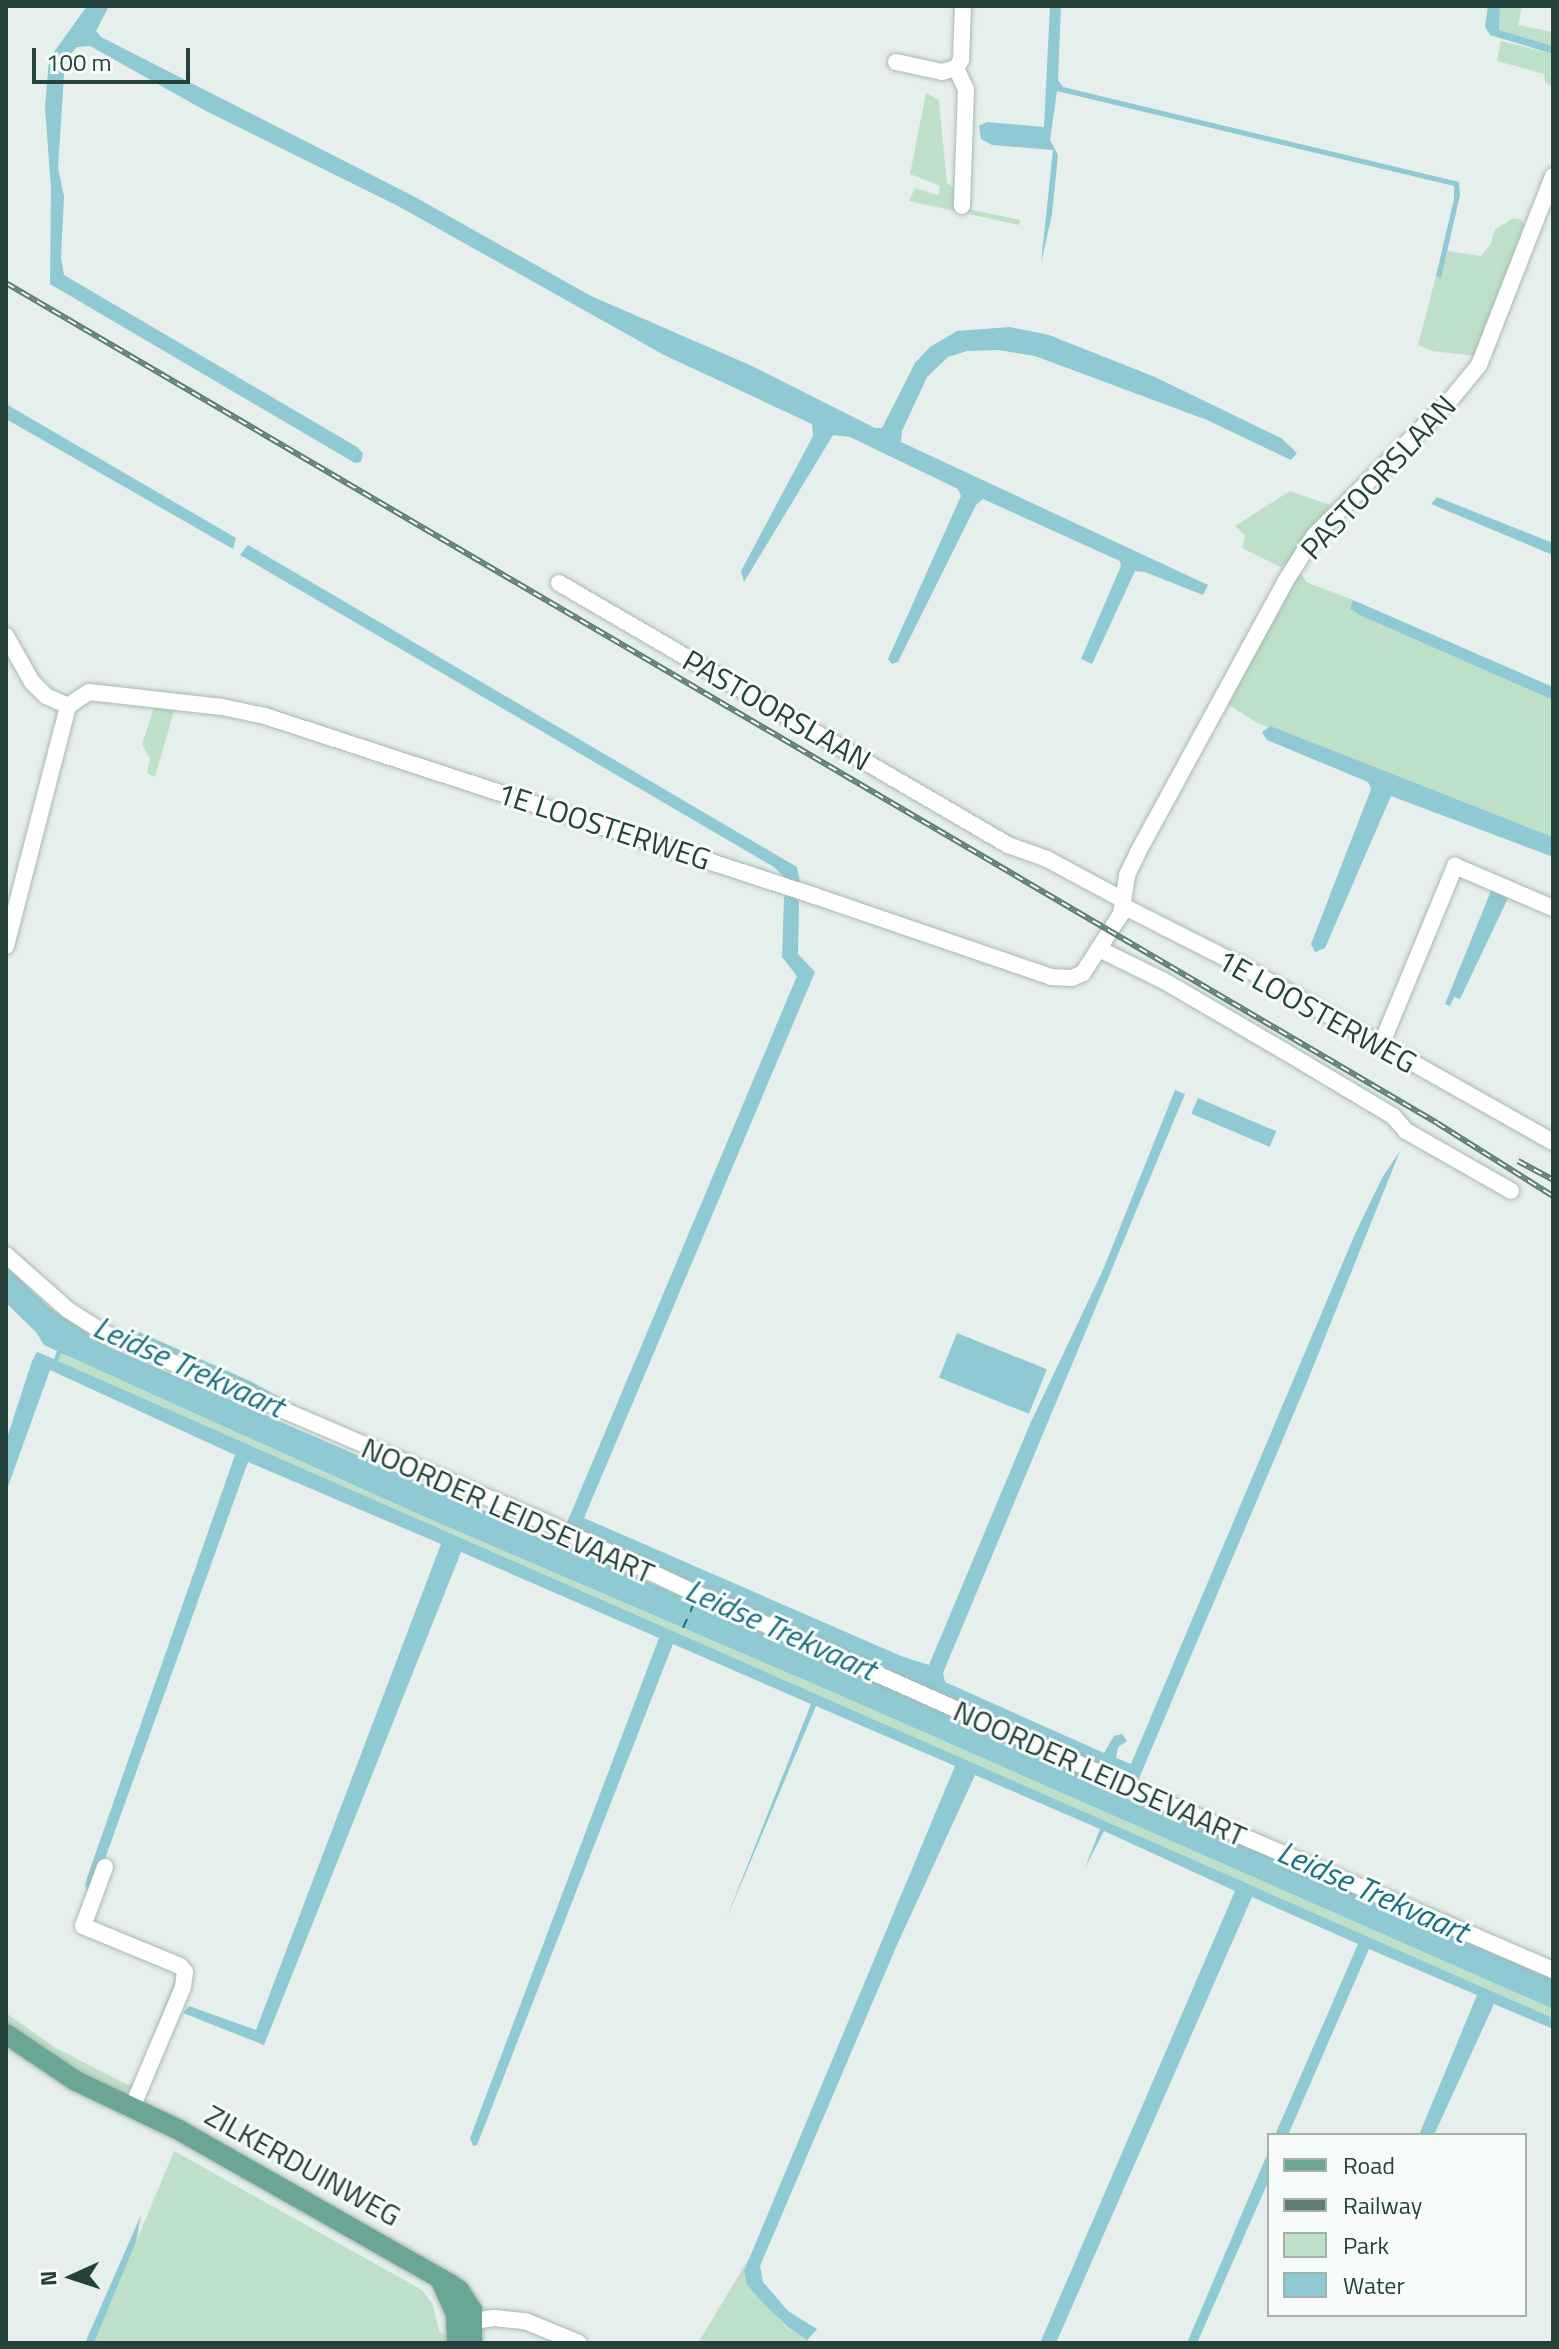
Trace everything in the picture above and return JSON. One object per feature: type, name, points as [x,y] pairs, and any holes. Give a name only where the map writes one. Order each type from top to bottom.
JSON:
[{"type":"main road","name":"ZILKERDUINWEG","points":[[6,2034],[76,2081],[179,2130],[459,2290],[469,2304],[467,2331]]},
{"type":"street","points":[[896,62],[942,72],[956,68],[961,60],[963,6]]},
{"type":"street","points":[[956,68],[966,89],[962,206]]},
{"type":"street","name":"PASTOORSLAAN","points":[[559,583],[1008,845],[1047,859],[1123,903],[1127,875],[1138,852],[1285,582],[1314,536],[1452,398],[1479,365],[1553,176]]},
{"type":"street","points":[[6,636],[32,682],[46,696],[68,706],[6,946]]},
{"type":"street","name":"1E LOOSTERWEG","points":[[68,706],[89,692],[222,707],[265,716],[781,884],[1051,977],[1072,978],[1083,973],[1101,950],[1123,903],[1247,969],[1553,1142]]},
{"type":"street","points":[[1381,1045],[1455,866],[1553,908]]},
{"type":"street","name":"1E LOOSTERWEG","points":[[1101,950],[1164,981],[1298,1059],[1393,1116],[1406,1131],[1511,1191]]},
{"type":"street","name":"NOORDER LEIDSEVAART","points":[[6,1255],[68,1310],[106,1334],[536,1518],[935,1699],[1553,1970]]},
{"type":"street","points":[[105,1867],[83,1926],[180,1966],[185,1972],[183,1987],[132,2108]]},
{"type":"street","name":"ZILKERDUINWEG","points":[[467,2331],[521,2322],[579,2343]]},
{"type":"green space","points":[[1500,6],[1522,6],[1518,25],[1553,32],[1553,46],[1499,30]]},
{"type":"green space","points":[[1501,41],[1553,54],[1553,87],[1545,82],[1544,74],[1497,61]]},
{"type":"green space","points":[[926,93],[939,100],[947,183],[954,188],[953,206],[1020,220],[1019,225],[909,201],[915,188],[938,195],[940,186],[910,174]]},
{"type":"green space","points":[[1514,218],[1522,220],[1526,229],[1477,356],[1432,351],[1418,345],[1436,276],[1441,277],[1447,251],[1481,256],[1490,245],[1495,229]]},
{"type":"green space","points":[[1290,491],[1335,507],[1287,570],[1242,548],[1245,536],[1235,526]]},
{"type":"green space","points":[[1299,570],[1306,582],[1353,600],[1364,617],[1553,700],[1553,837],[1259,724],[1226,703]]},
{"type":"green space","points":[[154,708],[174,711],[155,777],[147,773],[150,759],[142,744]]},
{"type":"green space","points":[[61,1353],[427,1518],[828,1690],[1553,2009],[1553,2018],[211,1430],[58,1361]]},
{"type":"green space","points":[[178,1971],[183,1979],[130,2098],[74,2073],[6,2027],[6,2013],[54,2047],[128,2085],[135,2082]]},
{"type":"green space","points":[[174,2151],[422,2290],[433,2305],[439,2331],[449,2338],[448,2343],[94,2343]]},
{"type":"green space","points":[[751,2255],[744,2271],[747,2285],[789,2329],[813,2343],[698,2343]]},
{"type":"water","points":[[87,6],[109,6],[96,31],[101,37],[415,197],[591,296],[752,366],[875,428],[882,428],[915,363],[930,347],[957,331],[1010,327],[1049,335],[1155,377],[1281,438],[1297,453],[1291,460],[1207,420],[1035,356],[998,350],[967,351],[948,357],[927,377],[902,431],[901,442],[1208,585],[1203,595],[1135,571],[1092,664],[1081,659],[1121,566],[1120,561],[983,499],[976,505],[898,662],[892,664],[888,659],[961,496],[958,489],[850,437],[833,435],[744,582],[741,571],[813,436],[812,424],[664,355],[398,206],[206,111],[90,46],[77,47],[65,60],[58,168],[64,196],[61,258],[64,275],[357,447],[363,453],[361,462],[355,463],[50,284],[51,189],[45,107],[49,59]]},
{"type":"water","points":[[1050,6],[1061,6],[1058,80],[1063,87],[1459,182],[1460,195],[1441,278],[1436,276],[1454,199],[1454,186],[1057,91],[1050,140],[1058,155],[1052,214],[1041,263],[1053,150],[992,145],[981,139],[979,126],[987,122],[1044,127]]},
{"type":"water","points":[[1488,6],[1500,6],[1499,30],[1553,46],[1553,54],[1490,35],[1485,27]]},
{"type":"water","points":[[6,404],[236,538],[233,549],[6,419]]},
{"type":"water","points":[[1437,497],[1553,543],[1553,555],[1431,504]]},
{"type":"water","points":[[248,545],[797,867],[800,882],[790,883],[774,867],[240,555]]},
{"type":"water","points":[[1353,600],[1553,687],[1553,700],[1364,617],[1350,609]]},
{"type":"water","points":[[1270,726],[1553,837],[1553,857],[1391,796],[1325,948],[1315,952],[1311,944],[1371,789],[1368,782],[1267,740],[1262,732]]},
{"type":"water","points":[[1491,891],[1509,896],[1460,999],[1454,997],[1450,1006],[1445,1004]]},
{"type":"water","points":[[788,894],[796,896],[799,903],[798,954],[815,972],[584,1518],[901,1656],[929,1665],[1030,1424],[1103,1270],[1175,1090],[1185,1094],[943,1673],[945,1682],[1104,1753],[1114,1736],[1122,1734],[1127,1741],[1118,1747],[1116,1758],[1131,1764],[1355,1234],[1382,1178],[1400,1151],[1305,1387],[1137,1783],[1236,1841],[1553,1979],[1553,2009],[828,1690],[427,1518],[61,1353],[58,1361],[1553,2018],[1553,2029],[1494,2004],[1435,2133],[1420,2133],[1477,1995],[1369,1949],[1289,2133],[1276,2133],[1358,1944],[1252,1897],[1056,2343],[1040,2343],[1235,1891],[1104,1831],[1085,1868],[1100,1829],[975,1775],[897,1945],[760,2266],[763,2282],[788,2311],[817,2329],[807,2340],[765,2305],[747,2285],[744,2271],[955,1766],[816,1706],[725,1922],[811,1704],[673,1644],[477,2145],[473,2146],[470,2138],[659,1638],[461,1552],[264,2045],[183,2013],[189,2006],[256,2030],[441,1544],[248,1462],[107,1853],[93,1889],[88,1890],[85,1886],[88,1875],[235,1455],[50,1370],[6,1492],[6,1441],[32,1361],[37,1352],[54,1359],[57,1351],[44,1345],[36,1332],[6,1303],[6,1266],[50,1308],[109,1347],[910,1696],[913,1686],[850,1653],[566,1525],[797,976],[782,957],[784,897]]},
{"type":"water","points":[[1198,1098],[1276,1131],[1270,1147],[1191,1114]]},
{"type":"water","points":[[139,1332],[250,1381],[304,1411],[136,1337]]},
{"type":"water","points":[[957,1333],[1047,1369],[1029,1414],[939,1378]]},
{"type":"water","points":[[1267,2155],[1267,2185],[1197,2343],[1187,2343]]},
{"type":"water","points":[[141,2215],[136,2242],[94,2343],[85,2343]]},
{"type":"ferry route","points":[[683,1628],[694,1603]]},
{"type":"railway","points":[[6,283],[1437,1123],[1553,1196]]},
{"type":"railway","points":[[1518,1161],[1553,1180]]},
{"type":"water label","name":"Leidse Trekvaart","points":[[189,1366]]},
{"type":"water label","name":"Leidse Trekvaart","points":[[781,1629]]},
{"type":"water label","name":"Leidse Trekvaart","points":[[1373,1891]]}]
